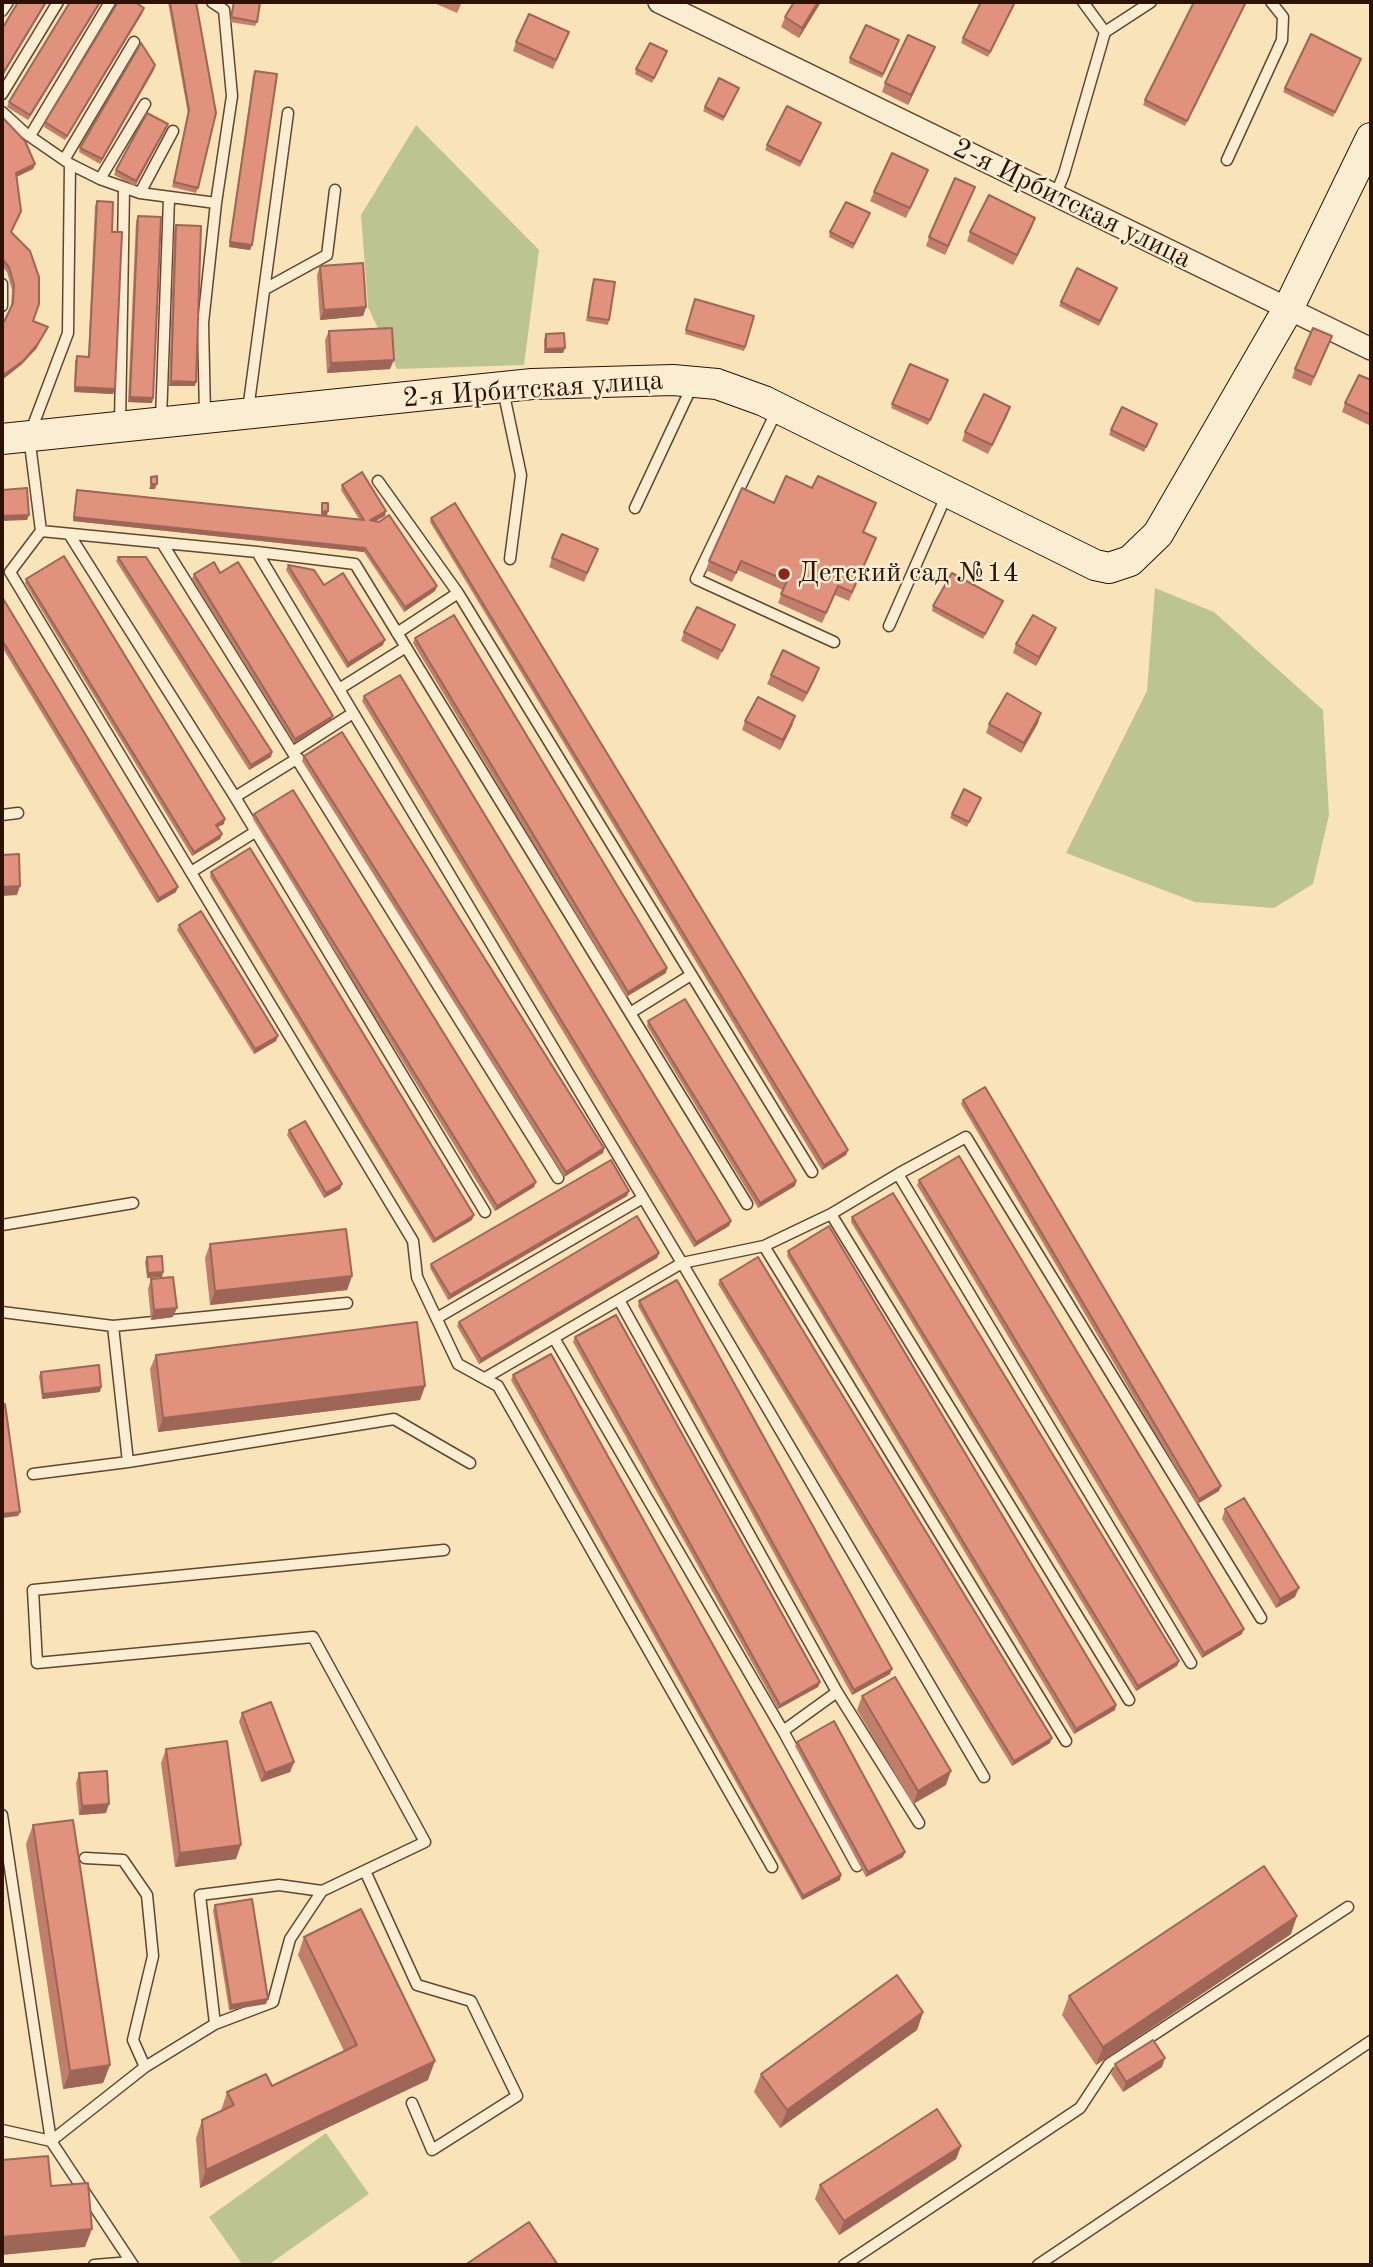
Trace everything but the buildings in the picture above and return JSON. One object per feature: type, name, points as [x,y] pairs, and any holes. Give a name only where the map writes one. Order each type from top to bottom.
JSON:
[{"type":"street","name":"2-я Ирбитская улица","points":[[659,2],[689,8],[1055,196],[1371,349]]},
{"type":"street","points":[[1288,309],[1371,138]]},
{"type":"street","name":"2-я Ирбитская улица","points":[[15,438],[532,384],[673,380],[717,384],[764,401],[1095,565],[1109,568],[1130,561],[1158,534],[1288,309]]},
{"type":"lane","points":[[2,11],[8,2]]},
{"type":"lane","points":[[2,94],[58,2]]},
{"type":"lane","points":[[30,136],[110,2]]},
{"type":"lane","points":[[205,418],[203,324],[216,202],[232,96],[224,10],[212,2]]},
{"type":"lane","points":[[1083,2],[1105,32]]},
{"type":"lane","points":[[1055,196],[1064,174],[1105,32],[1152,2]]},
{"type":"lane","points":[[1227,160],[1282,40],[1283,17],[1271,2]]},
{"type":"lane","points":[[41,531],[15,438],[68,333],[67,162],[134,42]]},
{"type":"lane","points":[[100,179],[145,104]]},
{"type":"lane","points":[[2,112],[67,162],[100,179],[140,193],[216,202]]},
{"type":"lane","points":[[248,413],[288,113]]},
{"type":"lane","points":[[140,193],[173,131]]},
{"type":"lane","points":[[120,427],[124,189]]},
{"type":"lane","points":[[265,289],[327,255],[335,190]]},
{"type":"lane","points":[[161,423],[169,198]]},
{"type":"lane","points":[[2,284],[2,306]]},
{"type":"lane","points":[[635,509],[693,382]]},
{"type":"lane","points":[[502,387],[521,475],[510,559]]},
{"type":"lane","points":[[778,408],[696,579],[834,642]]},
{"type":"lane","points":[[378,481],[458,593],[812,1172]]},
{"type":"lane","points":[[889,626],[948,492]]},
{"type":"lane","points":[[41,531],[355,564],[747,1204]]},
{"type":"lane","points":[[41,531],[10,572],[413,1241],[417,1277],[458,1364],[498,1386],[772,1867]]},
{"type":"lane","points":[[69,534],[234,797],[485,1212]]},
{"type":"lane","points":[[162,543],[558,1178]]},
{"type":"lane","points":[[257,552],[643,1198],[984,1777]]},
{"type":"lane","points":[[397,633],[458,593]]},
{"type":"lane","points":[[339,689],[406,647]]},
{"type":"lane","points":[[234,797],[353,713]]},
{"type":"lane","points":[[2,815],[18,813]]},
{"type":"lane","points":[[191,872],[254,832]]},
{"type":"lane","points":[[630,1013],[691,975]]},
{"type":"lane","points":[[485,1378],[682,1264],[764,1246],[831,1214],[965,1137],[1261,1618]]},
{"type":"lane","points":[[898,1174],[1191,1663]]},
{"type":"lane","points":[[437,1318],[643,1198]]},
{"type":"lane","points":[[2,1225],[133,1203]]},
{"type":"lane","points":[[831,1214],[1129,1700]]},
{"type":"lane","points":[[764,1246],[1066,1741]]},
{"type":"lane","points":[[619,1300],[837,1692],[919,1823]]},
{"type":"lane","points":[[2,1312],[113,1326],[347,1303]]},
{"type":"lane","points":[[113,1326],[128,1462]]},
{"type":"lane","points":[[554,1338],[783,1731],[857,1866]]},
{"type":"lane","points":[[33,1475],[394,1419],[470,1463]]},
{"type":"lane","points":[[51,2141],[145,2067],[215,2024],[273,2002],[290,1939],[323,1891],[425,1842],[313,1637],[37,1664],[33,1590],[444,1550]]},
{"type":"lane","points":[[783,1731],[837,1692]]},
{"type":"lane","points":[[2,1815],[51,2141],[132,2264]]},
{"type":"lane","points":[[85,1858],[123,1860],[148,1895],[153,1956],[133,2040],[145,2067]]},
{"type":"lane","points":[[365,1871],[417,1985],[471,2001],[517,2096],[432,2150],[412,2103]]},
{"type":"lane","points":[[215,2024],[200,1895],[279,1885],[323,1891]]},
{"type":"lane","points":[[844,2265],[1080,2108],[1109,2064],[1348,1908]]},
{"type":"lane","points":[[1038,2265],[1371,2041]]},
{"type":"lane","points":[[2,2130],[51,2141]]},
{"type":"lane","points":[[94,2265],[132,2264]]},
{"type":"green space","points":[[416,125],[539,250],[524,365],[397,369],[368,307],[361,215]]},
{"type":"green space","points":[[1155,588],[1214,612],[1323,710],[1329,815],[1313,884],[1274,908],[1195,902],[1066,853],[1147,691]]},
{"type":"green space","points":[[326,2133],[369,2194],[268,2265],[243,2265],[209,2217]]},
{"type":"place","name":"Детский сад №14","points":[[784,574]]}]
